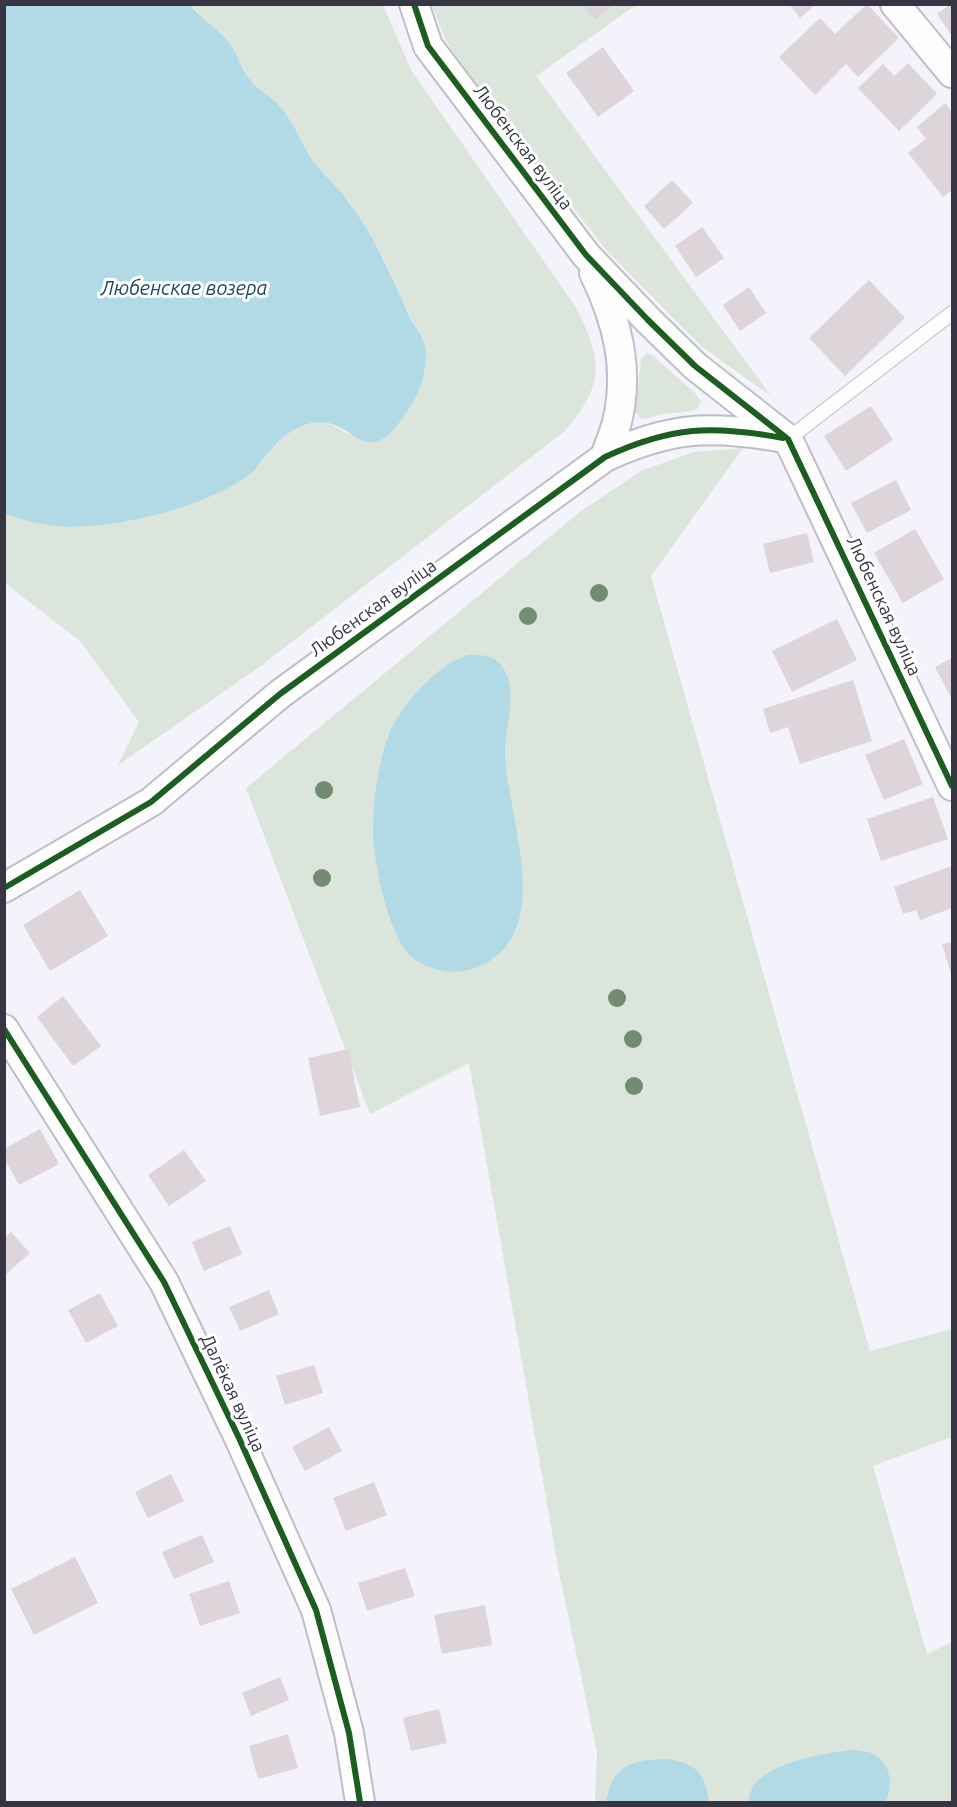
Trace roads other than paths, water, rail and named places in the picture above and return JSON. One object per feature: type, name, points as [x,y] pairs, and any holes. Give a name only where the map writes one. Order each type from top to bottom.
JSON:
[{"type":"street","name":"Любенская вуліца","points":[[414,4],[428,46],[586,255],[695,366],[788,439],[952,786]]},
{"type":"street","points":[[895,4],[952,73]]},
{"type":"street","name":"Любенская вуліца","points":[[586,255],[616,326],[622,357],[623,389],[617,422],[605,457]]},
{"type":"street","name":"Любенская вуліца","points":[[4,888],[152,802],[280,694],[605,457],[636,443],[663,435],[690,431],[718,429],[788,439]]},
{"type":"street","name":"Далёкая вуліца","points":[[4,1029],[164,1282],[239,1438],[316,1610],[349,1733],[360,1803]]},
{"type":"lane","points":[[788,439],[952,313]]},
{"type":"water","name":"Любенскае возера","points":[[5,4],[190,5],[227,40],[251,81],[282,109],[314,162],[358,215],[423,339],[426,359],[422,382],[406,414],[391,432],[376,442],[370,442],[363,441],[328,423],[318,422],[300,427],[277,443],[249,475],[230,487],[182,507],[129,521],[77,527],[55,526],[5,514]]},
{"type":"water","points":[[467,655],[485,656],[498,661],[507,675],[510,686],[511,698],[505,758],[519,841],[522,899],[517,925],[505,947],[484,964],[463,971],[448,972],[434,969],[415,960],[407,953],[398,939],[387,910],[379,877],[373,833],[374,808],[382,758],[389,734],[398,716],[427,681],[449,664]]},
{"type":"water","points":[[852,1750],[871,1753],[878,1757],[887,1768],[890,1781],[885,1802],[749,1802],[752,1789],[761,1778],[774,1769],[807,1758]]},
{"type":"water","points":[[666,1759],[685,1763],[697,1771],[705,1784],[709,1802],[606,1802],[613,1780],[619,1772],[634,1763]]}]
